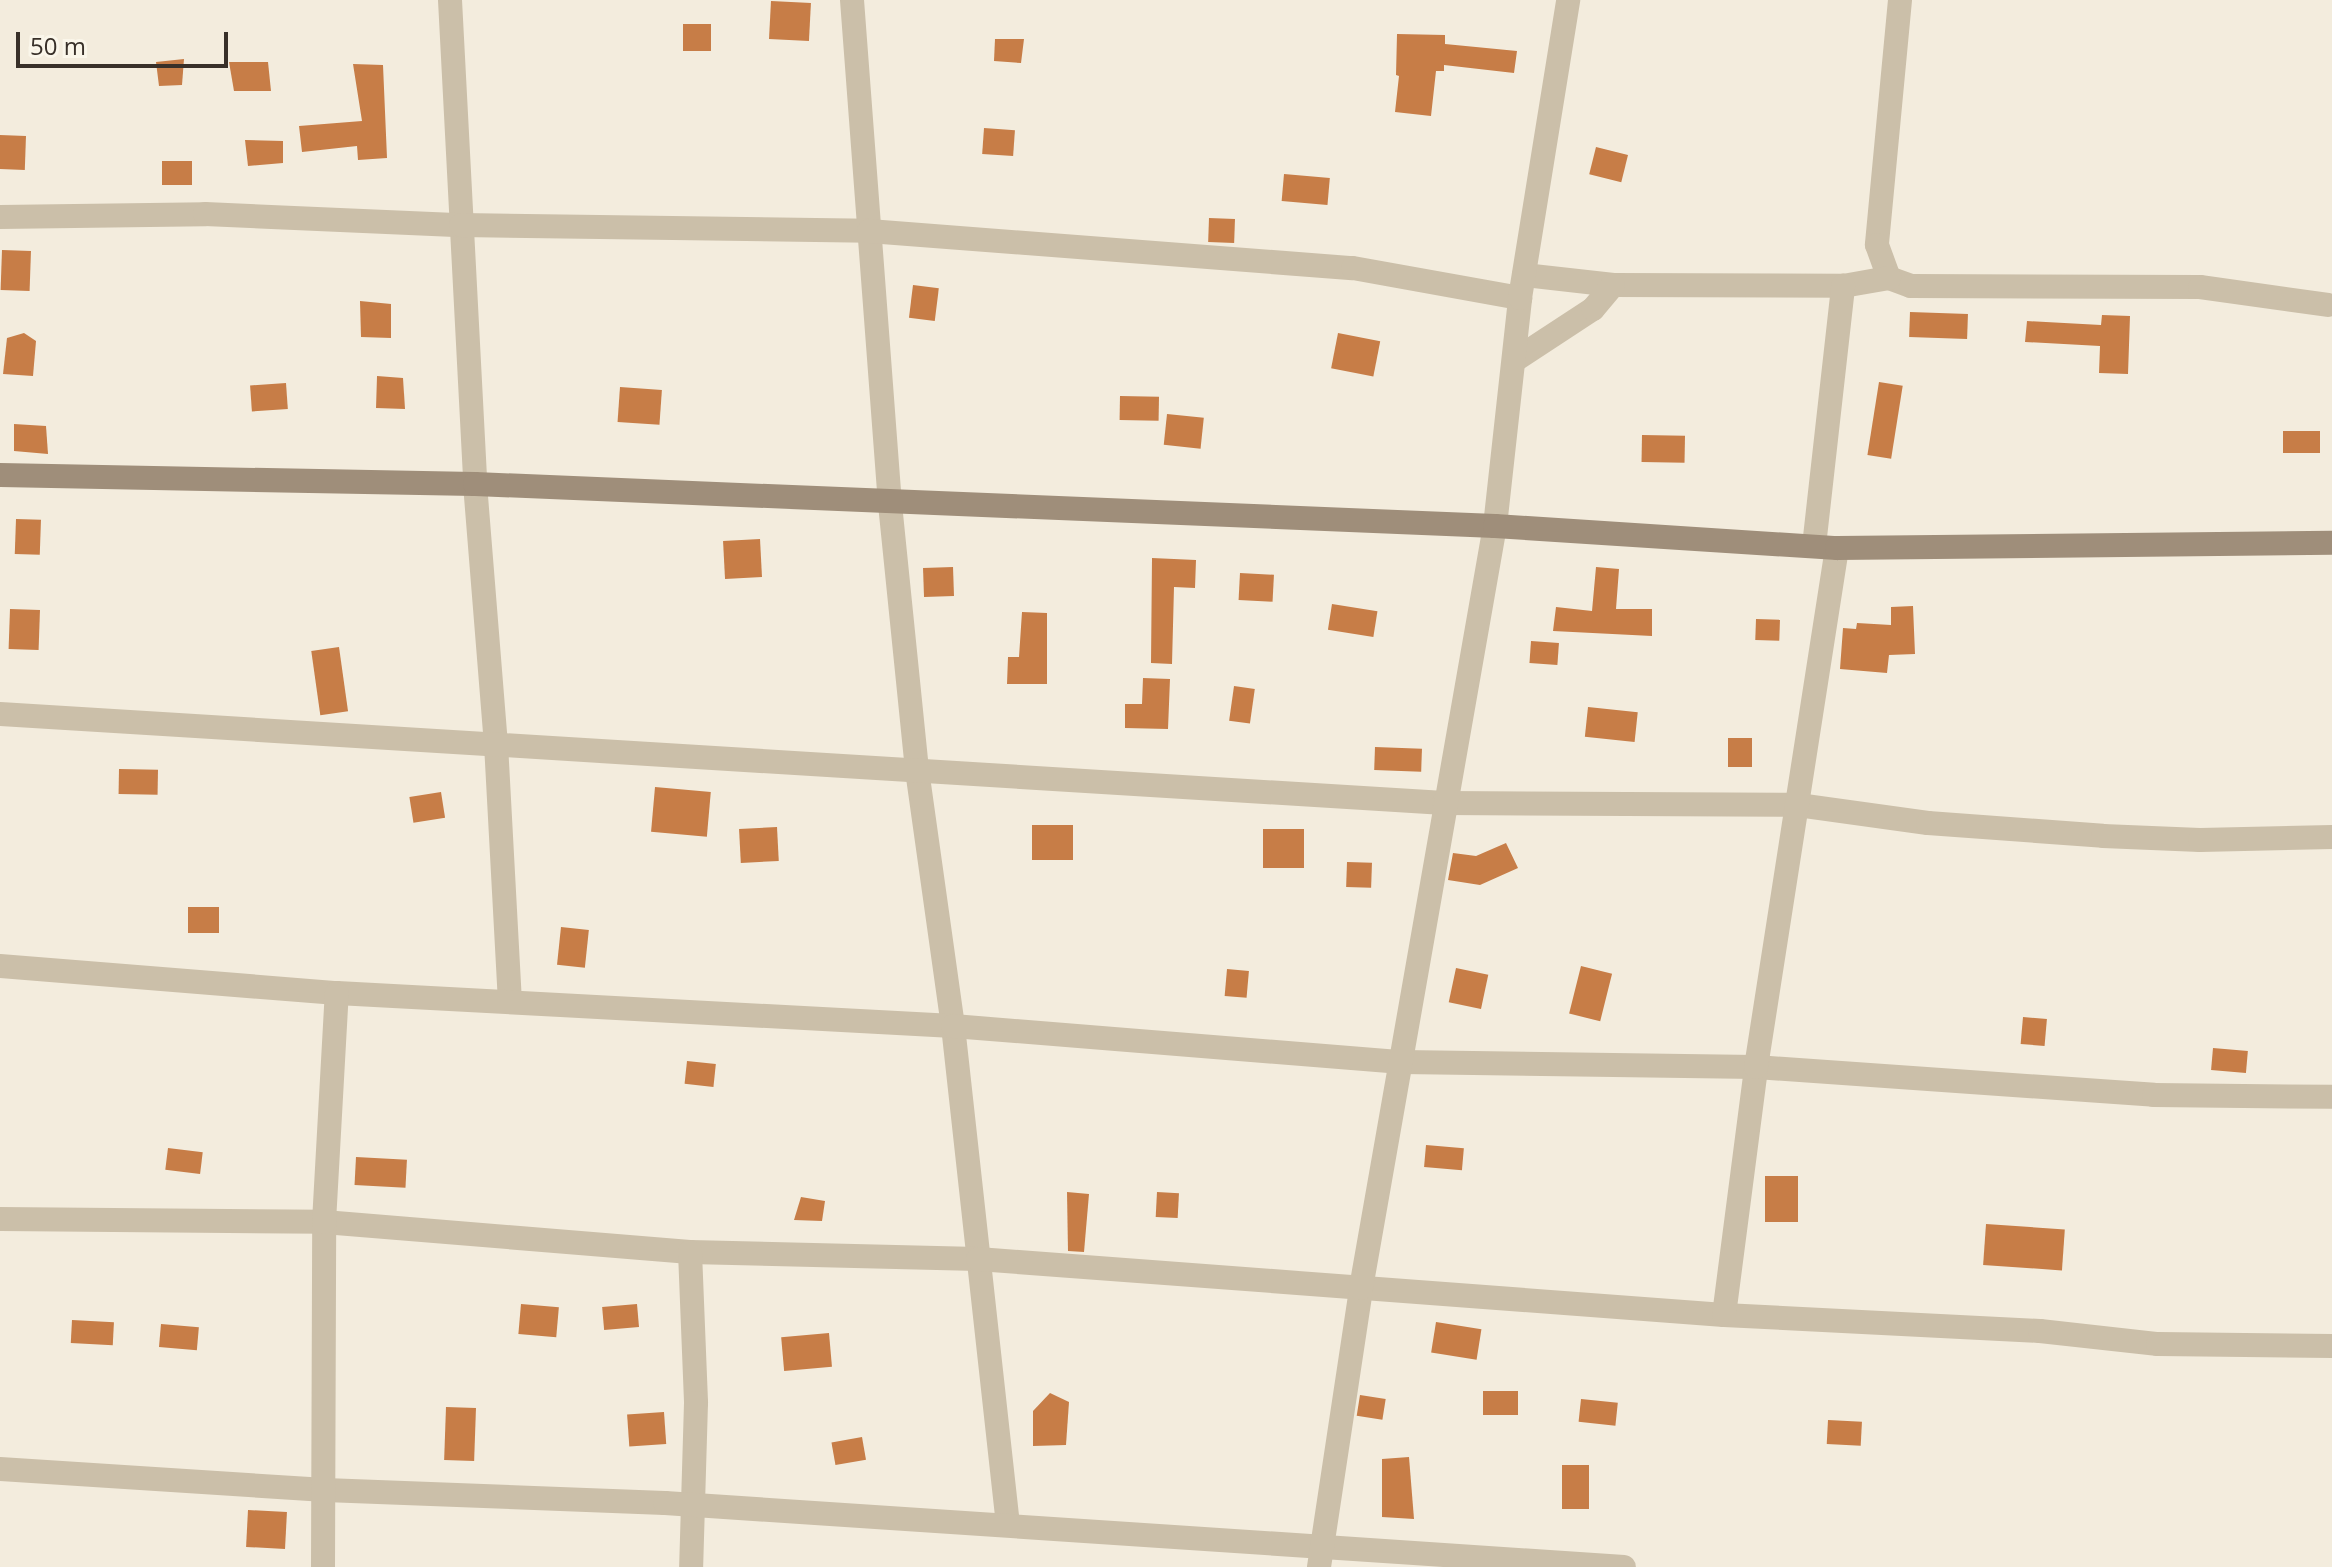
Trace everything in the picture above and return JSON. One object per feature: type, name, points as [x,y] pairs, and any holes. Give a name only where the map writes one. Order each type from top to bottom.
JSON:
[{"type":"street","points":[[450,0],[475,484],[496,744],[510,1000]]},
{"type":"street","points":[[852,0],[890,504],[917,770],[953,1026],[1008,1525]]},
{"type":"street","points":[[1320,1556],[1361,1288],[1495,526],[1522,286],[1568,0]]},
{"type":"street","points":[[1889,278],[1877,245],[1900,0]]},
{"type":"street","points":[[0,217],[205,214],[461,225],[869,231],[1353,268],[1522,286],[1843,286],[1889,278],[1911,286],[2200,287],[2328,305]]},
{"type":"street","points":[[1515,360],[1593,309],[1613,285]]},
{"type":"street","points":[[1724,1315],[1756,1067],[1798,805],[1826,547],[1843,286]]},
{"type":"street","points":[[0,475],[475,484],[890,504],[1495,526],[1826,547],[2332,543]]},
{"type":"street","points":[[0,714],[1444,803],[1798,805],[1928,823],[2103,836],[2200,840],[2332,837]]},
{"type":"street","points":[[0,966],[337,993],[953,1026],[1402,1062],[1756,1067],[2154,1095],[2332,1097]]},
{"type":"street","points":[[323,1567],[324,1222],[337,993]]},
{"type":"street","points":[[0,1219],[324,1222],[690,1252],[978,1259],[1724,1315],[2040,1331],[2158,1344],[2332,1346]]},
{"type":"street","points":[[690,1252],[696,1403],[691,1567]]},
{"type":"street","points":[[0,1469],[325,1490],[693,1505],[1008,1525],[1320,1556],[1624,1567]]},
{"type":"building","points":[[771,1],[811,3],[809,41],[769,39]]},
{"type":"building","points":[[683,24],[711,24],[711,51],[683,51]]},
{"type":"building","points":[[1397,34],[1445,35],[1445,44],[1517,51],[1514,73],[1444,65],[1444,71],[1436,71],[1431,116],[1395,112],[1399,76],[1396,75]]},
{"type":"building","points":[[995,39],[1024,39],[1021,63],[994,61]]},
{"type":"building","points":[[184,59],[182,85],[159,86],[156,62]]},
{"type":"building","points":[[229,62],[268,62],[271,91],[234,91]]},
{"type":"building","points":[[353,64],[383,65],[387,158],[358,160],[357,146],[302,152],[299,126],[362,121]]},
{"type":"building","points":[[984,128],[1015,130],[1013,156],[982,154]]},
{"type":"building","points":[[0,135],[26,136],[25,170],[0,169]]},
{"type":"building","points":[[245,140],[283,141],[283,163],[248,166]]},
{"type":"building","points":[[1596,147],[1628,155],[1621,182],[1589,174]]},
{"type":"building","points":[[162,161],[192,161],[192,185],[162,185]]},
{"type":"building","points":[[1284,174],[1330,178],[1327,205],[1282,201]]},
{"type":"building","points":[[1209,218],[1235,219],[1234,243],[1208,242]]},
{"type":"building","points":[[2,250],[31,251],[30,291],[1,290]]},
{"type":"building","points":[[913,285],[939,288],[935,321],[909,318]]},
{"type":"building","points":[[360,301],[391,304],[391,338],[361,337]]},
{"type":"building","points":[[1910,312],[1968,314],[1967,339],[1909,337]]},
{"type":"building","points":[[2102,315],[2130,316],[2128,374],[2099,373],[2100,346],[2025,342],[2027,321],[2101,325]]},
{"type":"building","points":[[24,333],[36,341],[33,376],[3,374],[7,338]]},
{"type":"building","points":[[1338,333],[1380,341],[1373,377],[1331,368]]},
{"type":"building","points":[[377,376],[403,378],[405,409],[376,408]]},
{"type":"building","points":[[1879,382],[1903,386],[1891,459],[1867,455]]},
{"type":"building","points":[[286,383],[288,409],[252,411],[250,386]]},
{"type":"building","points":[[620,387],[662,390],[659,425],[618,422]]},
{"type":"building","points":[[1120,396],[1159,397],[1159,421],[1120,420]]},
{"type":"building","points":[[1167,414],[1204,418],[1201,449],[1164,445]]},
{"type":"building","points":[[14,424],[46,426],[48,454],[14,451]]},
{"type":"building","points":[[2283,431],[2320,431],[2320,453],[2283,453]]},
{"type":"building","points":[[1642,435],[1685,436],[1685,463],[1642,462]]},
{"type":"building","points":[[16,519],[41,520],[40,555],[15,554]]},
{"type":"building","points":[[760,539],[762,577],[725,579],[723,541]]},
{"type":"building","points":[[1152,558],[1196,560],[1195,588],[1174,587],[1172,664],[1151,663]]},
{"type":"building","points":[[953,567],[954,596],[924,597],[923,568]]},
{"type":"building","points":[[1596,567],[1619,569],[1616,609],[1652,609],[1652,636],[1553,631],[1556,607],[1592,611]]},
{"type":"building","points":[[1240,573],[1274,575],[1273,602],[1239,600]]},
{"type":"building","points":[[1332,604],[1377,611],[1373,637],[1328,630]]},
{"type":"building","points":[[1913,606],[1915,654],[1889,655],[1887,673],[1840,669],[1843,628],[1856,629],[1857,623],[1891,625],[1891,607]]},
{"type":"building","points":[[10,609],[40,610],[39,650],[9,649]]},
{"type":"building","points":[[1022,612],[1047,613],[1047,684],[1007,684],[1008,657],[1019,657]]},
{"type":"building","points":[[1756,619],[1780,620],[1779,641],[1755,640]]},
{"type":"building","points":[[1531,641],[1559,643],[1557,665],[1529,663]]},
{"type":"building","points":[[339,647],[348,711],[320,715],[311,651]]},
{"type":"building","points":[[1143,678],[1170,679],[1168,729],[1125,728],[1125,704],[1142,704]]},
{"type":"building","points":[[1234,686],[1255,689],[1250,724],[1229,721]]},
{"type":"building","points":[[1588,707],[1638,712],[1635,742],[1585,737]]},
{"type":"building","points":[[1728,738],[1752,738],[1752,767],[1728,767]]},
{"type":"building","points":[[1375,747],[1422,749],[1421,772],[1374,770]]},
{"type":"building","points":[[119,769],[158,770],[158,795],[119,794]]},
{"type":"building","points":[[655,787],[711,792],[707,837],[651,832]]},
{"type":"building","points":[[441,792],[445,818],[413,823],[409,797]]},
{"type":"building","points":[[1032,825],[1073,825],[1073,860],[1032,860]]},
{"type":"building","points":[[777,827],[779,861],[741,863],[739,829]]},
{"type":"building","points":[[1263,829],[1304,829],[1304,868],[1263,868]]},
{"type":"building","points":[[1506,843],[1518,868],[1480,885],[1448,880],[1453,853],[1476,856]]},
{"type":"building","points":[[1347,862],[1372,863],[1371,888],[1346,887]]},
{"type":"building","points":[[188,907],[219,907],[219,933],[188,933]]},
{"type":"building","points":[[561,927],[589,930],[585,968],[557,965]]},
{"type":"building","points":[[1581,966],[1612,974],[1600,1021],[1569,1014]]},
{"type":"building","points":[[1456,968],[1488,975],[1481,1009],[1449,1002]]},
{"type":"building","points":[[1227,969],[1249,971],[1247,998],[1225,996]]},
{"type":"building","points":[[2023,1017],[2047,1019],[2045,1046],[2021,1044]]},
{"type":"building","points":[[2213,1048],[2248,1051],[2246,1073],[2211,1070]]},
{"type":"building","points":[[687,1061],[716,1064],[713,1087],[685,1084]]},
{"type":"building","points":[[1426,1145],[1464,1148],[1462,1170],[1424,1167]]},
{"type":"building","points":[[168,1148],[203,1152],[200,1174],[165,1170]]},
{"type":"building","points":[[356,1157],[407,1160],[405,1188],[355,1185]]},
{"type":"building","points":[[1765,1176],[1798,1176],[1798,1222],[1765,1222]]},
{"type":"building","points":[[1067,1192],[1089,1194],[1084,1252],[1068,1251]]},
{"type":"building","points":[[1157,1192],[1179,1193],[1178,1218],[1156,1217]]},
{"type":"building","points":[[801,1197],[825,1201],[822,1221],[794,1220]]},
{"type":"building","points":[[1986,1224],[2065,1230],[2062,1270],[1983,1265]]},
{"type":"building","points":[[521,1304],[559,1307],[556,1337],[518,1334]]},
{"type":"building","points":[[637,1304],[639,1327],[604,1330],[602,1307]]},
{"type":"building","points":[[72,1320],[114,1322],[113,1345],[71,1343]]},
{"type":"building","points":[[1436,1322],[1481,1329],[1477,1360],[1431,1353]]},
{"type":"building","points":[[161,1324],[199,1327],[197,1350],[159,1347]]},
{"type":"building","points":[[829,1333],[832,1367],[784,1371],[781,1337]]},
{"type":"building","points":[[1483,1391],[1518,1391],[1518,1415],[1483,1415]]},
{"type":"building","points":[[1050,1393],[1069,1402],[1066,1445],[1033,1446],[1033,1411]]},
{"type":"building","points":[[1360,1395],[1386,1399],[1382,1420],[1357,1416]]},
{"type":"building","points":[[1581,1399],[1618,1403],[1615,1426],[1579,1422]]},
{"type":"building","points":[[446,1407],[476,1408],[474,1461],[444,1460]]},
{"type":"building","points":[[664,1412],[666,1444],[629,1447],[627,1415]]},
{"type":"building","points":[[1828,1420],[1862,1422],[1861,1446],[1827,1444]]},
{"type":"building","points":[[862,1437],[866,1460],[835,1465],[831,1442]]},
{"type":"building","points":[[1409,1457],[1414,1519],[1382,1517],[1382,1459]]},
{"type":"building","points":[[1562,1465],[1589,1465],[1589,1509],[1562,1509]]},
{"type":"building","points":[[248,1510],[287,1512],[285,1549],[246,1547]]}]
